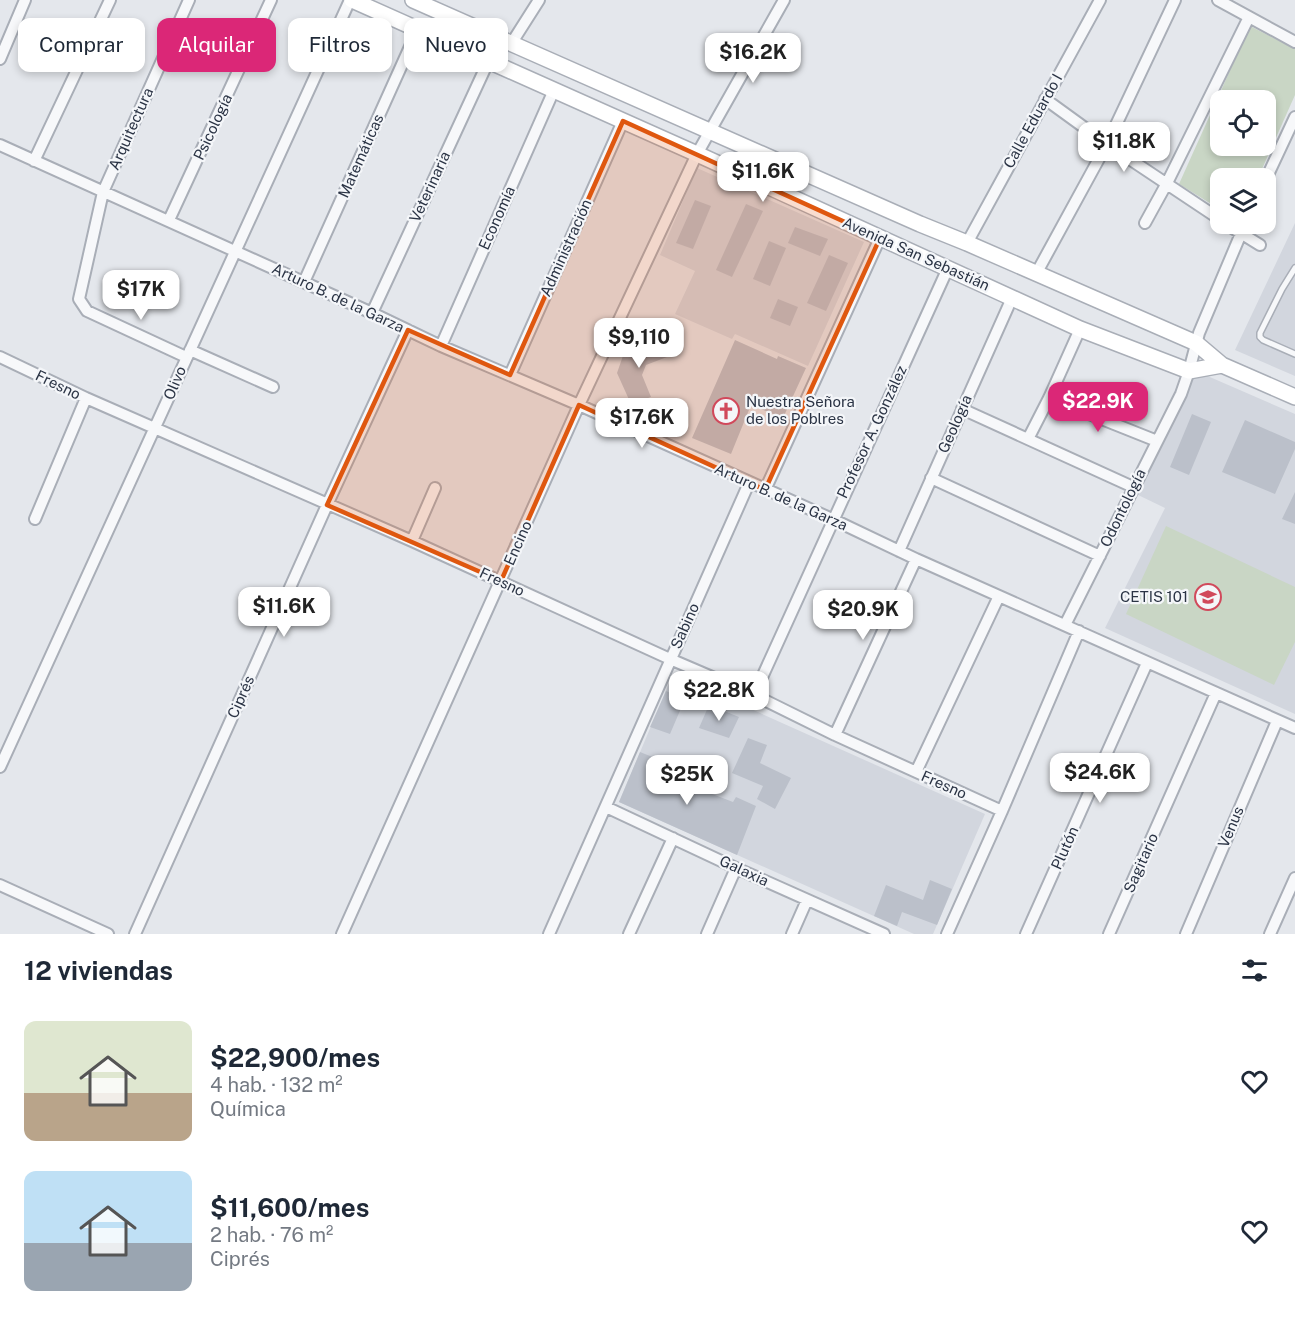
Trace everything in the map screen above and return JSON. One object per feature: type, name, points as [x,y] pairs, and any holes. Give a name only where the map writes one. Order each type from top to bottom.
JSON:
[{"type":"main road","name":"Avenida San Sebastián","points":[[351,0],[404,23]]},
{"type":"main road","name":"Avenida San Sebastián","points":[[413,0],[1036,274],[1192,357]]},
{"type":"main road","name":"Avenida San Sebastián","points":[[508,69],[1080,329],[1222,365],[1295,397]]},
{"type":"main road","points":[[1192,357],[1222,365]]},
{"type":"street","points":[[0,56],[25,0]]},
{"type":"street","points":[[34,161],[110,0]]},
{"type":"street","name":"Arquitectura","points":[[103,192],[189,0]]},
{"type":"street","name":"Psicología","points":[[169,220],[271,0]]},
{"type":"street","name":"Olivo","points":[[0,767],[351,0]]},
{"type":"street","points":[[511,44],[538,0]]},
{"type":"street","name":"Encino","points":[[342,934],[579,405],[697,154],[784,0]]},
{"type":"street","name":"Calle Eduardo I","points":[[967,243],[1100,0]]},
{"type":"street","points":[[1036,274],[1107,144],[1175,0]]},
{"type":"street","points":[[1218,0],[1295,42]]},
{"type":"street","points":[[1145,223],[1249,17]]},
{"type":"street","name":"Matemáticas","points":[[304,282],[404,60]]},
{"type":"street","name":"Veterinaria","points":[[372,313],[483,72]]},
{"type":"street","name":"Economía","points":[[441,346],[554,90]]},
{"type":"street","points":[[1045,99],[1107,144],[1210,212]]},
{"type":"street","points":[[1271,168],[1295,117]]},
{"type":"street","name":"Administración","points":[[510,375],[622,121]]},
{"type":"street","name":"Arturo B. de la Garza","points":[[0,145],[169,220],[441,346],[579,405],[1295,729]]},
{"type":"street","points":[[103,192],[80,291],[80,303],[87,311],[273,387]]},
{"type":"street","name":"Odontología","points":[[1065,625],[1181,394],[1192,357],[1241,234]]},
{"type":"street","points":[[1248,234],[1260,245]]},
{"type":"street","points":[[765,490],[880,238]]},
{"type":"street","name":"Profesor A. González","points":[[754,695],[948,268]]},
{"type":"street","name":"Geología","points":[[899,551],[1012,298]]},
{"type":"street","points":[[1028,439],[1080,329]]},
{"type":"street","name":"Ciprés","points":[[135,934],[408,330]]},
{"type":"street","name":"Fresno","points":[[0,357],[155,429],[501,581],[670,660],[754,695],[835,735],[1002,811]]},
{"type":"street","points":[[35,519],[86,398]]},
{"type":"street","points":[[1049,398],[1157,441]]},
{"type":"street","points":[[962,409],[1133,487]]},
{"type":"street","points":[[931,478],[1100,556]]},
{"type":"street","name":"Sabino","points":[[549,934],[749,483]]},
{"type":"street","points":[[412,541],[435,488]]},
{"type":"street","points":[[835,735],[916,559]]},
{"type":"street","points":[[916,772],[999,596]]},
{"type":"street","points":[[947,934],[1079,631]]},
{"type":"street","name":"Plutón","points":[[1026,934],[1147,663]]},
{"type":"street","name":"Sagitario","points":[[1109,934],[1216,693]]},
{"type":"street","name":"Venus","points":[[1186,934],[1277,721]]},
{"type":"street","name":"Galaxia","points":[[606,807],[876,933]]},
{"type":"street","points":[[629,934],[673,838]]},
{"type":"street","points":[[707,934],[736,868]]},
{"type":"street","points":[[1270,934],[1295,878]]},
{"type":"street","points":[[0,885],[108,934]]},
{"type":"street","points":[[792,934],[807,900]]},
{"type":"lane","points":[[1295,268],[1260,333],[1263,340],[1295,354]]},
{"type":"highlighted area","points":[[623,121],[880,238],[765,490],[579,405],[501,581],[327,505],[408,330],[510,375]]},
{"type":"shaded area","points":[[697,168],[864,242],[808,366],[735,334],[732,339],[675,314],[695,271],[660,255]]},
{"type":"shaded area","points":[[1295,223],[1295,376],[1235,350]]},
{"type":"shaded area","points":[[1196,371],[1295,414],[1295,714],[1105,628],[1165,508],[1134,493]]},
{"type":"shaded area","points":[[673,674],[985,814],[933,934],[914,934],[619,802]]},
{"type":"green space","points":[[1250,26],[1295,49],[1295,95],[1276,138],[1276,90],[1221,90]]},
{"type":"green space","points":[[1210,115],[1210,156],[1268,156],[1262,168],[1210,168],[1210,203],[1179,184]]},
{"type":"green space","name":"CETIS 101","points":[[1166,526],[1295,587],[1295,642],[1274,685],[1126,614]]},
{"type":"building","points":[[695,200],[711,206],[693,249],[676,243]]},
{"type":"building","points":[[746,204],[763,211],[732,277],[716,270]]},
{"type":"building","points":[[795,227],[828,239],[820,256],[788,243]]},
{"type":"building","points":[[769,241],[786,248],[770,286],[753,279]]},
{"type":"building","points":[[829,255],[848,263],[826,311],[807,303]]},
{"type":"building","points":[[778,299],[798,307],[790,326],[770,318]]},
{"type":"building","points":[[660,338],[667,357],[646,365],[642,375],[651,397],[631,404],[617,373],[625,350]]},
{"type":"building","name":"Nuestra Señora de los Poblres","points":[[735,340],[777,359],[778,356],[806,368],[783,418],[751,405],[731,454],[692,438]]},
{"type":"building","points":[[1192,414],[1211,422],[1189,475],[1170,467]]},
{"type":"building","points":[[1245,420],[1295,442],[1295,449],[1275,494],[1222,472]]},
{"type":"building","points":[[1295,492],[1295,524],[1282,519]]},
{"type":"building","points":[[666,691],[685,699],[670,734],[650,727]]},
{"type":"building","points":[[709,705],[739,717],[729,738],[699,728]]},
{"type":"building","points":[[748,738],[767,745],[760,763],[791,778],[775,809],[757,799],[763,786],[732,773]]},
{"type":"building","points":[[640,752],[660,760],[655,772],[733,802],[736,797],[756,806],[737,855],[619,802]]},
{"type":"building","points":[[930,880],[952,889],[937,925],[902,912],[897,926],[874,916],[886,885],[923,900]]},
{"type":"place","name":"Nuestra Señora de los Poblres","points":[[726,411]]},
{"type":"place","name":"CETIS 101","points":[[1208,597]]}]
